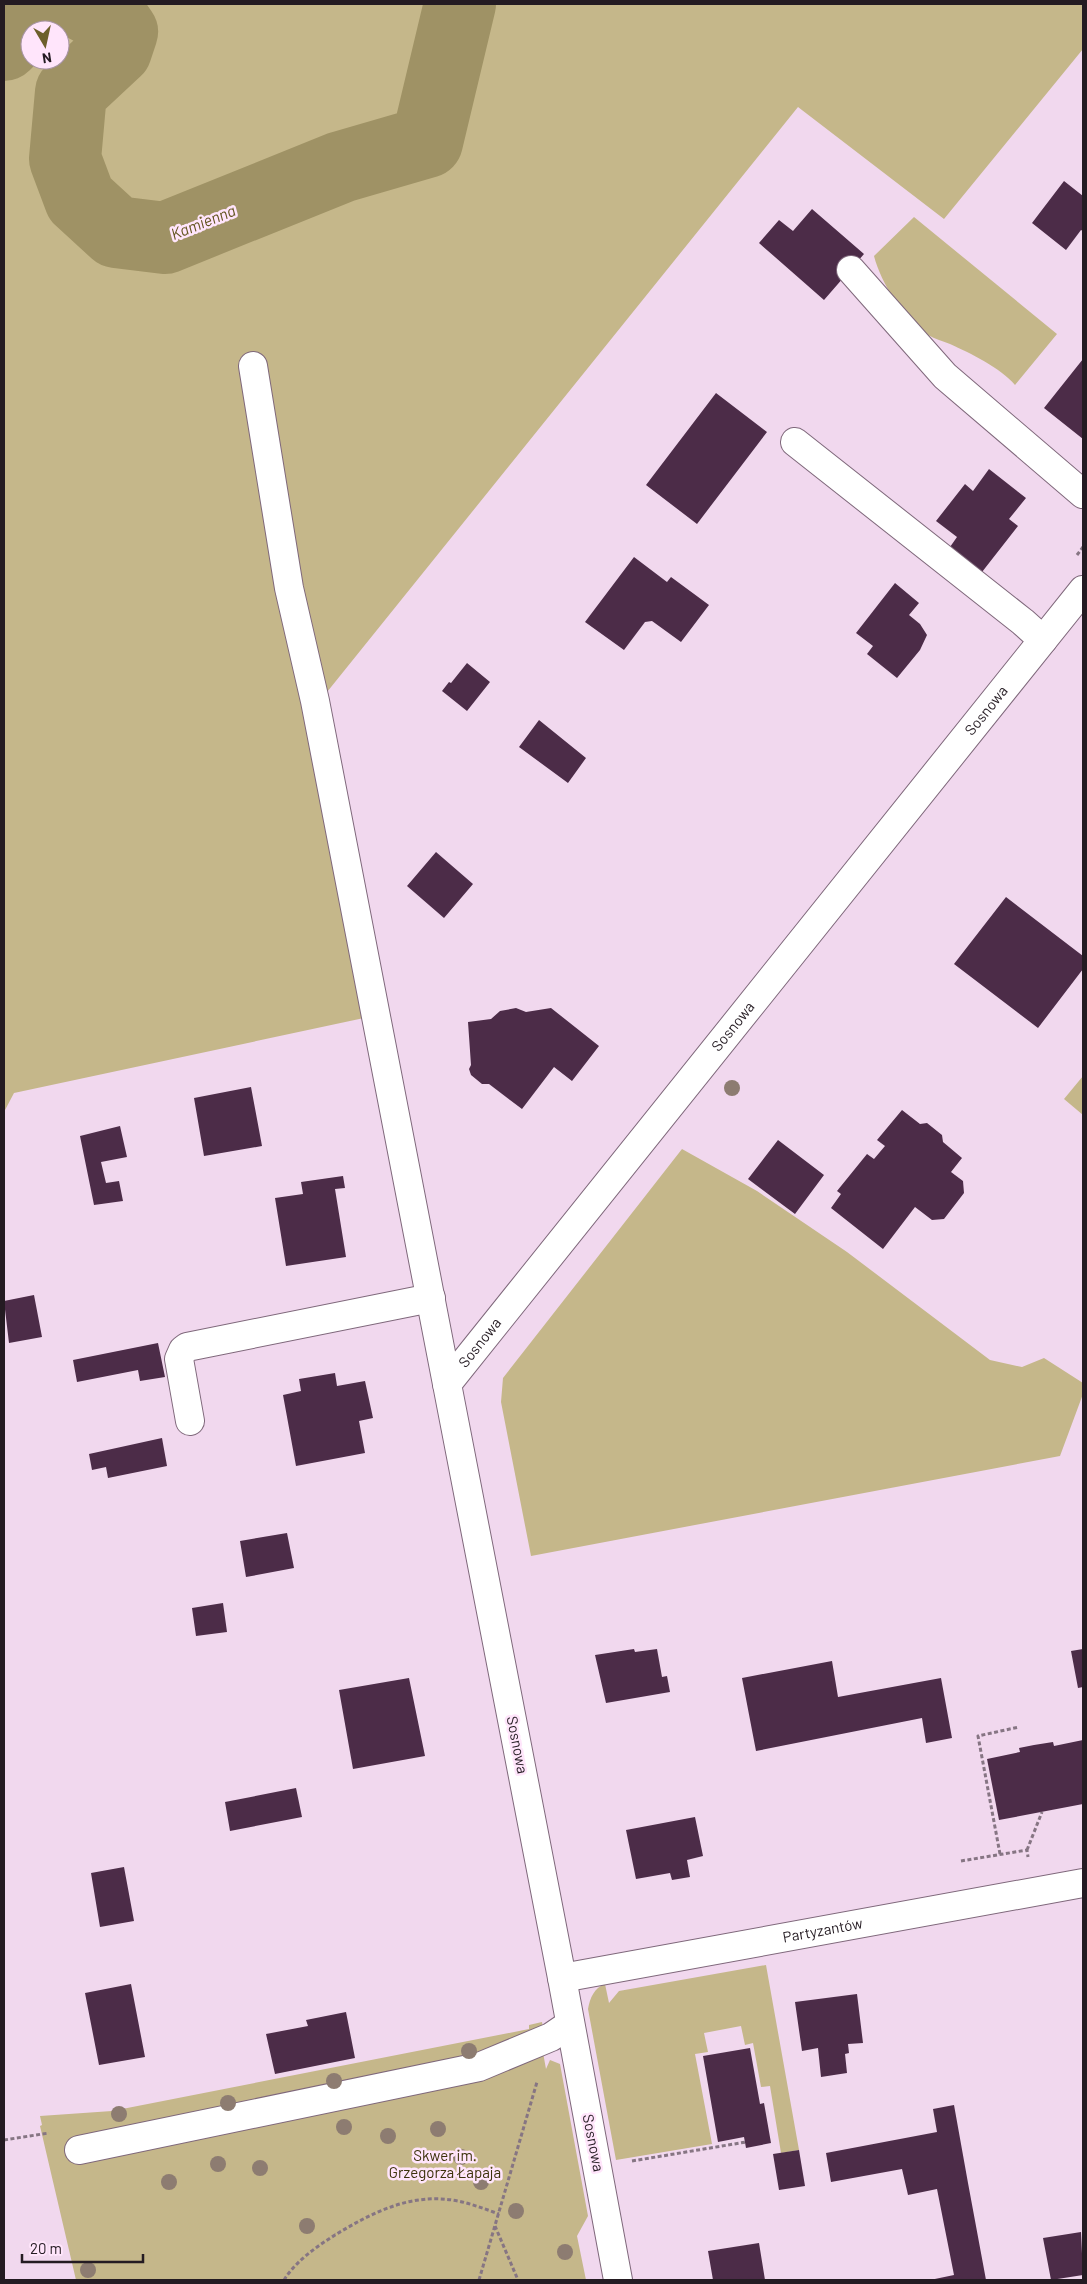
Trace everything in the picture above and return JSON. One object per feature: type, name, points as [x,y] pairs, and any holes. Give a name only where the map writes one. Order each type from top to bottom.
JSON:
[{"type":"street","points":[[851,270],[945,376],[1083,494]]},
{"type":"street","points":[[253,366],[289,588],[315,701],[447,1384]]},
{"type":"street","points":[[795,442],[1024,622],[1043,640]]},
{"type":"street","name":"Sosnowa","points":[[618,2280],[562,1978],[447,1384],[1083,590]]},
{"type":"street","points":[[190,1421],[179,1359],[183,1350],[187,1347],[430,1298]]},
{"type":"street","name":"Partyzantów","points":[[562,1978],[1083,1883]]},
{"type":"street","points":[[79,2150],[479,2067],[551,2037],[570,2024]]},
{"type":"path","points":[[1000,1854],[978,1736],[1019,1727]]},
{"type":"path","points":[[1027,1850],[1042,1812]]},
{"type":"path","points":[[597,2167],[746,2142]]},
{"type":"path","points":[[284,2280],[304,2258],[326,2241],[370,2215],[400,2203],[437,2199],[458,2201],[499,2214]]},
{"type":"path","points":[[495,2225],[518,2280]]},
{"type":"green space","points":[[4,4],[1083,4],[1083,49],[944,219],[798,107],[319,702],[378,1015],[14,1093],[4,1112]]},
{"type":"green space","points":[[914,217],[1057,334],[1015,385],[985,361],[931,336],[919,328],[902,311],[888,289],[877,267],[874,256]]},
{"type":"green space","points":[[1083,1076],[1083,1115],[1064,1099]]},
{"type":"green space","points":[[682,1149],[757,1191],[847,1252],[990,1360],[1022,1367],[1044,1358],[1083,1383],[1083,1394],[1060,1456],[531,1556],[501,1402],[503,1378]]},
{"type":"green space","points":[[766,1965],[799,2150],[781,2153],[770,2086],[761,2087],[753,2043],[745,2045],[741,2026],[704,2033],[708,2052],[695,2054],[712,2144],[616,2160],[588,2009],[591,1997],[595,1991],[605,1984],[609,2003],[619,1991]]},
{"type":"green space","name":"Skwer im. Grzegorza Łapaja","points":[[542,2022],[544,2035],[540,2036],[546,2069],[550,2060],[560,2064],[588,2216],[577,2236],[586,2280],[76,2280],[40,2126],[42,2125],[40,2116],[112,2111],[529,2029],[529,2025]]},
{"type":"building","points":[[1064,181],[1083,196],[1083,231],[1081,230],[1066,250],[1032,223]]},
{"type":"building","points":[[812,209],[864,254],[824,300],[759,243],[779,220],[793,231]]},
{"type":"building","points":[[1083,359],[1083,439],[1044,408]]},
{"type":"building","points":[[716,393],[767,432],[697,524],[646,485]]},
{"type":"building","points":[[989,469],[1026,498],[1009,519],[1018,526],[982,572],[950,547],[957,537],[936,521],[965,484],[973,491]]},
{"type":"building","points":[[634,557],[667,582],[671,577],[709,605],[681,642],[652,621],[645,622],[624,650],[585,622]]},
{"type":"building","points":[[895,583],[919,603],[909,615],[920,624],[927,635],[920,650],[897,678],[867,654],[873,646],[856,633]]},
{"type":"building","points":[[467,663],[490,682],[467,711],[442,691]]},
{"type":"building","points":[[539,720],[586,758],[568,783],[519,747]]},
{"type":"building","points":[[436,852],[473,884],[444,918],[407,886]]},
{"type":"building","points":[[1006,897],[1083,956],[1083,969],[1038,1028],[954,964]]},
{"type":"building","points":[[516,1008],[526,1012],[551,1008],[599,1046],[572,1081],[554,1067],[522,1109],[489,1084],[482,1084],[471,1075],[469,1069],[471,1065],[468,1022],[491,1019],[500,1011]]},
{"type":"building","points":[[251,1087],[262,1146],[204,1156],[194,1098]]},
{"type":"building","points":[[902,1110],[920,1124],[927,1123],[942,1135],[943,1142],[962,1158],[951,1172],[963,1181],[964,1193],[944,1219],[932,1220],[915,1207],[883,1249],[831,1208],[841,1194],[837,1191],[867,1154],[874,1159],[885,1146],[877,1140]]},
{"type":"building","points":[[120,1126],[127,1157],[101,1162],[106,1183],[119,1181],[123,1201],[94,1205],[80,1136]]},
{"type":"building","points":[[778,1140],[824,1175],[795,1214],[748,1179]]},
{"type":"building","points":[[343,1176],[345,1188],[335,1189],[346,1257],[286,1266],[275,1198],[303,1194],[301,1182]]},
{"type":"building","points":[[34,1295],[42,1337],[9,1343],[4,1301]]},
{"type":"building","points":[[158,1343],[165,1377],[140,1381],[138,1370],[77,1382],[73,1360]]},
{"type":"building","points":[[335,1373],[337,1386],[365,1381],[373,1418],[359,1421],[365,1453],[296,1466],[283,1395],[301,1391],[299,1379]]},
{"type":"building","points":[[162,1438],[167,1466],[108,1478],[106,1467],[92,1470],[89,1454]]},
{"type":"building","points":[[287,1533],[294,1568],[246,1577],[240,1541]]},
{"type":"building","points":[[223,1603],[227,1632],[196,1636],[192,1608]]},
{"type":"building","points":[[634,1649],[635,1652],[657,1649],[662,1677],[667,1676],[670,1692],[606,1703],[595,1655]]},
{"type":"building","points":[[1083,1649],[1083,1687],[1078,1688],[1071,1651]]},
{"type":"building","points":[[832,1661],[838,1697],[941,1678],[952,1738],[926,1743],[922,1718],[756,1751],[742,1678]]},
{"type":"building","points":[[409,1678],[425,1756],[353,1769],[339,1690]]},
{"type":"building","points":[[1083,1740],[1083,1804],[999,1820],[987,1759],[1020,1752],[1019,1748],[1034,1745],[1053,1742],[1054,1746]]},
{"type":"building","points":[[296,1788],[302,1817],[230,1831],[225,1802]]},
{"type":"building","points":[[695,1817],[703,1856],[687,1860],[690,1877],[672,1880],[670,1873],[636,1879],[626,1830]]},
{"type":"building","points":[[124,1867],[134,1921],[100,1927],[91,1873]]},
{"type":"building","points":[[131,1984],[145,2057],[99,2065],[85,1993]]},
{"type":"building","points":[[857,1994],[863,2043],[848,2044],[849,2053],[845,2054],[847,2073],[821,2077],[818,2048],[802,2051],[795,2002]]},
{"type":"building","points":[[346,2012],[355,2058],[275,2074],[266,2034],[308,2026],[306,2020]]},
{"type":"building","points":[[750,2048],[760,2104],[764,2103],[771,2143],[746,2148],[744,2137],[718,2142],[703,2056]]},
{"type":"building","points":[[954,2105],[986,2280],[930,2280],[954,2275],[937,2189],[908,2195],[902,2169],[831,2182],[826,2153],[937,2132],[933,2109]]},
{"type":"building","points":[[799,2150],[805,2186],[779,2190],[773,2154]]},
{"type":"building","points":[[1081,2232],[1083,2275],[1051,2280],[1043,2238]]},
{"type":"building","points":[[759,2243],[765,2280],[713,2280],[708,2251]]},
{"type":"waterway","name":"Kamienna","points":[[4,45],[45,4]]},
{"type":"waterway","name":"Kamienna","points":[[81,4],[115,22],[122,32],[116,50],[71,92],[65,159],[80,199],[116,232],[165,238],[341,167],[427,142],[460,4]]}]
